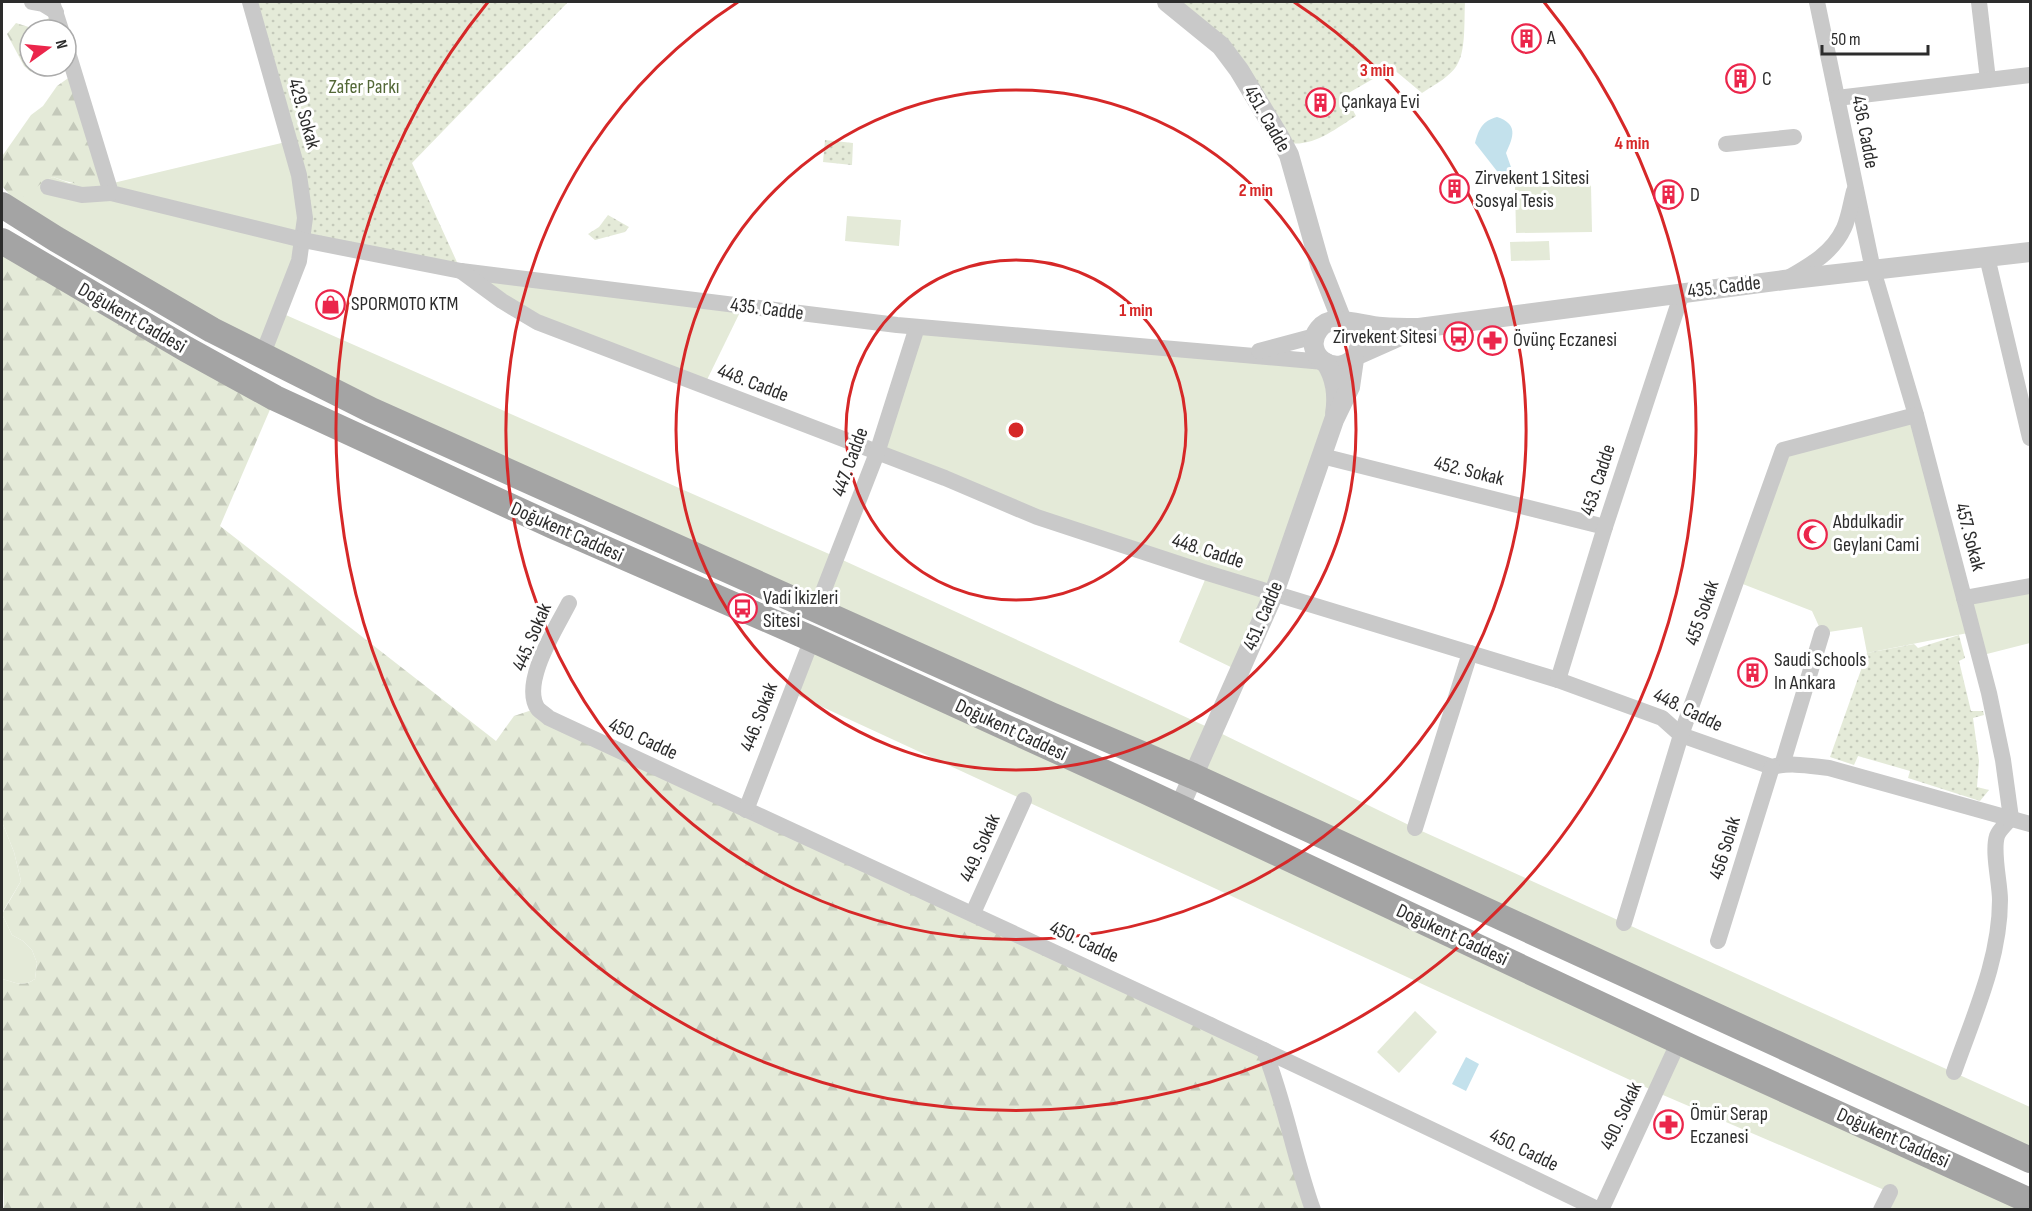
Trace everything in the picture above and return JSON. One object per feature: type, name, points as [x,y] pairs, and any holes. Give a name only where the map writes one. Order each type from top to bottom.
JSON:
[{"type":"main road","name":"Doğukent Caddesi","points":[[2,205],[212,330],[371,410],[1051,716],[1193,776],[2031,1160]]},
{"type":"main road","name":"Doğukent Caddesi","points":[[2,241],[165,337],[275,398],[554,526],[812,639],[2031,1201]]},
{"type":"street","points":[[32,2],[54,7]]},
{"type":"street","name":"429. Sokak","points":[[250,2],[301,186],[305,218],[303,240],[296,267],[262,356]]},
{"type":"street","name":"451. Cadde","points":[[1167,2],[1221,46],[1239,70],[1280,138],[1289,155],[1320,265]]},
{"type":"street","name":"436. Cadde","points":[[1817,2],[1873,270]]},
{"type":"street","points":[[1978,2],[1988,80]]},
{"type":"street","points":[[1837,98],[2031,75]]},
{"type":"street","points":[[76,78],[111,193]]},
{"type":"street","points":[[1726,144],[1794,137]]},
{"type":"street","name":"435. Cadde","points":[[48,187],[82,195],[111,193],[303,240],[461,271],[917,327],[1325,363]]},
{"type":"street","points":[[1784,280],[1810,266],[1831,248],[1845,227],[1855,187]]},
{"type":"street","name":"435. Cadde","points":[[1419,328],[1784,280],[2031,252]]},
{"type":"street","points":[[1987,257],[2031,438]]},
{"type":"street","points":[[1320,265],[1344,322],[1354,329],[1359,339],[1350,387],[1334,420]]},
{"type":"street","points":[[1320,265],[1321,305],[1315,350],[1334,379],[1336,391],[1334,420]]},
{"type":"street","name":"457. Sokak","points":[[1873,270],[1916,415],[1999,736],[2011,818]]},
{"type":"street","name":"448. Cadde","points":[[461,271],[502,301],[537,321],[945,478],[1037,517],[1204,572],[1558,680],[1662,718],[1681,735],[1777,766],[1829,768],[2031,824]]},
{"type":"street","name":"453. Cadde","points":[[1558,680],[1605,527],[1682,293]]},
{"type":"street","points":[[1235,356],[1280,346],[1316,334],[1325,324],[1344,322],[1383,327],[1419,328]]},
{"type":"street","name":"447. Cadde","points":[[816,610],[877,453],[917,327]]},
{"type":"street","points":[[1325,363],[1332,366],[1344,365],[1355,357],[1419,328]]},
{"type":"street","name":"455 Sokak","points":[[1624,923],[1681,735],[1783,450],[1916,415]]},
{"type":"street","name":"451. Cadde","points":[[1179,808],[1274,593],[1334,420]]},
{"type":"street","name":"452. Sokak","points":[[1322,456],[1605,527]]},
{"type":"street","points":[[1964,598],[2031,586]]},
{"type":"street","name":"445. Sokak","points":[[549,718],[538,708],[532,691],[539,664],[569,603]]},
{"type":"street","name":"456 Solak","points":[[1718,941],[1822,633]]},
{"type":"street","name":"446. Sokak","points":[[746,810],[812,639]]},
{"type":"street","points":[[1415,828],[1470,653]]},
{"type":"street","name":"450. Cadde","points":[[549,718],[973,913],[1600,1209]]},
{"type":"street","name":"449. Sokak","points":[[973,913],[1024,800]]},
{"type":"street","points":[[1954,1072],[1989,974],[1999,926],[1997,836],[2011,818]]},
{"type":"street","name":"490. Sokak","points":[[1600,1209],[1680,1041]]},
{"type":"street","points":[[1264,1050],[1276,1079],[1299,1169],[1313,1209]]},
{"type":"street","points":[[1881,1209],[1890,1192]]},
{"type":"green space","name":"Zafer Parkı","points":[[250,2],[568,2],[412,163],[461,271],[303,240],[305,218]]},
{"type":"green space","points":[[1167,2],[1465,2],[1461,57],[1452,72],[1422,93],[1392,68],[1345,95],[1356,116],[1315,140],[1298,144],[1288,143],[1239,70]]},
{"type":"green space","points":[[56,12],[57,18],[49,18]]},
{"type":"green space","points":[[16,23],[18,24],[18,55],[7,34]]},
{"type":"green space","points":[[68,78],[75,78],[109,184],[80,184],[53,177],[15,201],[2,186],[2,154],[31,115],[43,106],[57,86]]},
{"type":"green space","points":[[825,140],[853,143],[852,165],[823,162]]},
{"type":"green space","points":[[290,141],[304,207],[279,312],[836,557],[1214,730],[1415,828],[2030,1107],[2030,1160],[262,356],[15,201],[40,182],[53,177],[69,183],[109,184]]},
{"type":"green space","points":[[1591,185],[1592,232],[1516,233],[1515,186]]},
{"type":"green space","points":[[608,215],[629,227],[625,232],[595,240],[588,234],[599,227]]},
{"type":"green space","points":[[847,216],[901,220],[899,246],[845,241]]},
{"type":"green space","points":[[2,241],[275,398],[220,526],[496,741],[514,716],[538,708],[1264,1050],[1313,1209],[3,1209],[2,979],[18,984],[30,982],[35,979],[37,963],[32,950],[12,935],[2,914],[21,881],[14,852],[2,822]]},
{"type":"green space","points":[[1549,241],[1550,260],[1511,261],[1510,242]]},
{"type":"green space","points":[[461,271],[743,306],[704,386],[537,322]]},
{"type":"green space","points":[[917,327],[1324,362],[1336,391],[1239,671],[1179,642],[1207,575],[877,453]]},
{"type":"green space","points":[[1916,415],[1964,597],[2030,586],[2030,643],[1979,656],[1973,632],[1867,653],[1862,627],[1822,633],[1812,611],[1735,581],[1783,450]]},
{"type":"green space","points":[[1959,635],[1965,658],[1959,661],[1971,711],[1983,711],[1984,715],[1973,718],[1979,761],[1977,787],[1989,790],[1980,801],[1908,778],[1910,771],[1858,756],[1854,765],[1830,757],[1867,653],[1914,644],[1918,648]]},
{"type":"green space","points":[[812,639],[2030,1209],[1881,1209],[1889,1192],[1656,1092],[790,692]]},
{"type":"green space","points":[[2,822],[14,852],[21,881],[2,913]]},
{"type":"green space","points":[[2,914],[12,935],[32,950],[37,963],[35,979],[30,982],[18,984],[2,979]]},
{"type":"green space","points":[[1415,1011],[1437,1032],[1399,1073],[1377,1052]]},
{"type":"water","points":[[1497,117],[1508,123],[1512,131],[1506,153],[1512,170],[1507,176],[1500,175],[1475,143],[1482,126]]},
{"type":"water","points":[[1466,1057],[1479,1064],[1466,1091],[1452,1084]]},
{"type":"place","name":"A","points":[[1526,38]]},
{"type":"place","name":"C","points":[[1741,79]]},
{"type":"place","name":"Çankaya Evi","points":[[1320,102]]},
{"type":"place","name":"Zirvekent 1 Sitesi Sosyal Tesis","points":[[1454,189]]},
{"type":"place","name":"D","points":[[1669,195]]},
{"type":"place","name":"SPORMOTO KTM","points":[[330,304]]},
{"type":"place","name":"Zirvekent Sitesi","points":[[1458,337]]},
{"type":"place","name":"Övünç Eczanesi","points":[[1492,340]]},
{"type":"place","name":"Abdulkadir Geylani Cami","points":[[1812,534]]},
{"type":"place","name":"Vadi İkizleri Sitesi","points":[[742,609]]},
{"type":"place","name":"Saudi Schools In Ankara","points":[[1753,672]]},
{"type":"place","name":"Ömür Serap Eczanesi","points":[[1669,1125]]}]
